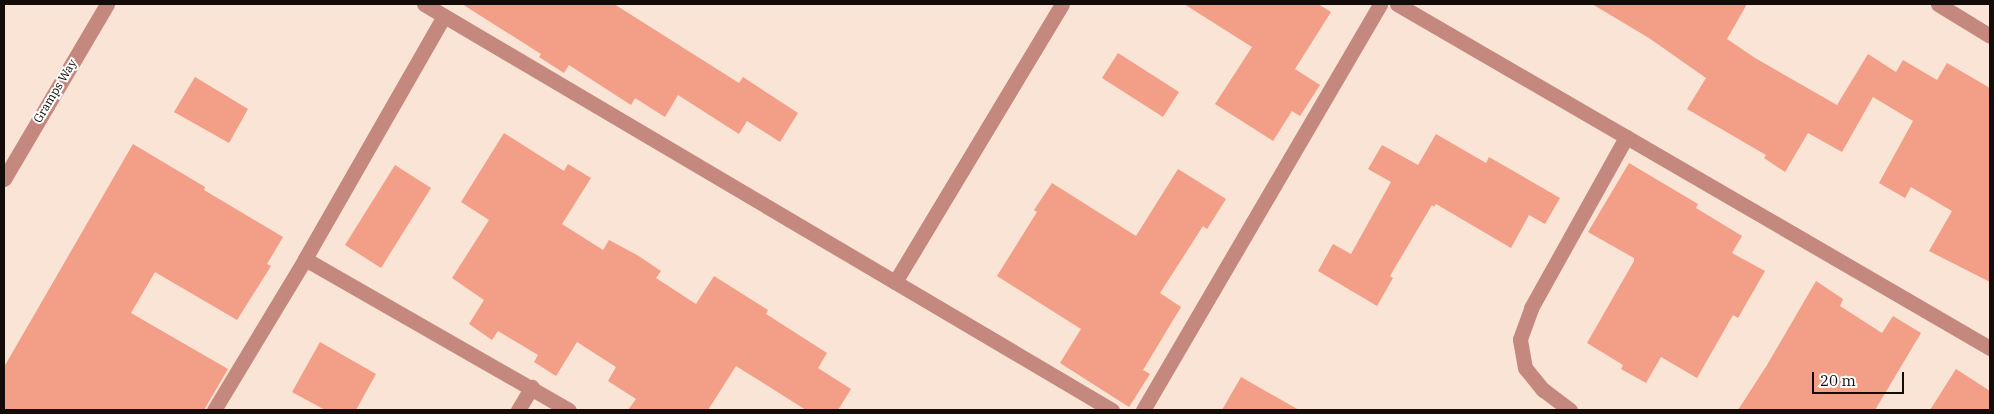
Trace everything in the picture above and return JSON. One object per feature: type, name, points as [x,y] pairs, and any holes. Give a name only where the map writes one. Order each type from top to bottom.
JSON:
[{"type":"street","name":"Gramps Way","points":[[4,178],[107,4]]},
{"type":"street","points":[[424,4],[1112,410]]},
{"type":"street","points":[[895,282],[1062,4]]},
{"type":"street","points":[[1143,410],[1380,4]]},
{"type":"street","points":[[1397,4],[1990,348]]},
{"type":"street","points":[[1938,4],[1990,36]]},
{"type":"street","points":[[214,410],[305,259],[444,16]]},
{"type":"street","points":[[1570,410],[1544,390],[1525,368],[1520,339],[1532,308],[1626,137]]},
{"type":"street","points":[[305,259],[532,387],[569,410]]},
{"type":"street","points":[[518,410],[532,387]]},
{"type":"building","points":[[462,4],[614,4],[739,83],[743,77],[798,113],[780,142],[747,121],[739,134],[678,95],[665,117],[635,98],[631,105],[569,65],[564,73],[539,57],[541,54]]},
{"type":"building","points":[[1184,4],[1318,4],[1331,12],[1295,69],[1320,85],[1300,116],[1292,111],[1273,141],[1215,104],[1252,47]]},
{"type":"building","points":[[1592,4],[1747,4],[1727,39],[1755,58],[1837,105],[1868,54],[1896,72],[1903,60],[1937,80],[1947,63],[1990,88],[1990,282],[1929,251],[1952,211],[1911,187],[1905,198],[1879,183],[1913,121],[1873,97],[1842,152],[1808,133],[1785,172],[1764,158],[1766,155],[1687,109],[1706,78],[1649,38]]},
{"type":"building","points":[[1118,53],[1179,92],[1163,117],[1102,78]]},
{"type":"building","points":[[195,77],[248,109],[229,143],[174,112]]},
{"type":"building","points":[[504,133],[564,171],[568,164],[591,178],[562,224],[603,250],[609,240],[637,255],[661,271],[656,278],[696,304],[714,276],[768,310],[766,314],[827,353],[818,368],[851,389],[838,410],[806,410],[736,366],[708,410],[628,410],[636,399],[608,381],[616,367],[577,342],[556,376],[534,362],[538,355],[498,331],[492,340],[469,324],[484,300],[452,278],[489,220],[461,202]]},
{"type":"building","points":[[1436,134],[1486,163],[1489,157],[1560,198],[1545,224],[1529,215],[1511,248],[1436,204],[1434,207],[1432,205],[1390,276],[1393,278],[1377,306],[1318,271],[1333,244],[1351,254],[1391,182],[1368,169],[1382,145],[1418,165]]},
{"type":"building","points":[[133,144],[205,187],[204,190],[283,237],[267,264],[271,266],[237,320],[155,272],[131,313],[228,369],[204,410],[4,410],[4,367]]},
{"type":"building","points":[[1629,163],[1698,204],[1696,208],[1742,236],[1732,253],[1765,271],[1738,318],[1733,315],[1697,378],[1661,357],[1646,383],[1621,369],[1623,365],[1587,343],[1634,261],[1634,258],[1588,232]]},
{"type":"building","points":[[395,165],[431,188],[381,268],[345,245]]},
{"type":"building","points":[[1178,169],[1226,199],[1207,229],[1203,226],[1160,293],[1181,307],[1143,370],[1150,374],[1129,407],[1060,363],[1081,329],[997,276],[1037,212],[1034,210],[1052,183],[1136,236]]},
{"type":"building","points":[[1816,281],[1843,299],[1840,306],[1882,333],[1893,316],[1921,333],[1875,410],[1738,410],[1767,365]]},
{"type":"building","points":[[320,342],[376,374],[356,410],[325,410],[292,392]]},
{"type":"building","points":[[1956,369],[1990,391],[1990,410],[1930,410]]},
{"type":"building","points":[[1241,377],[1299,410],[1222,410]]}]
